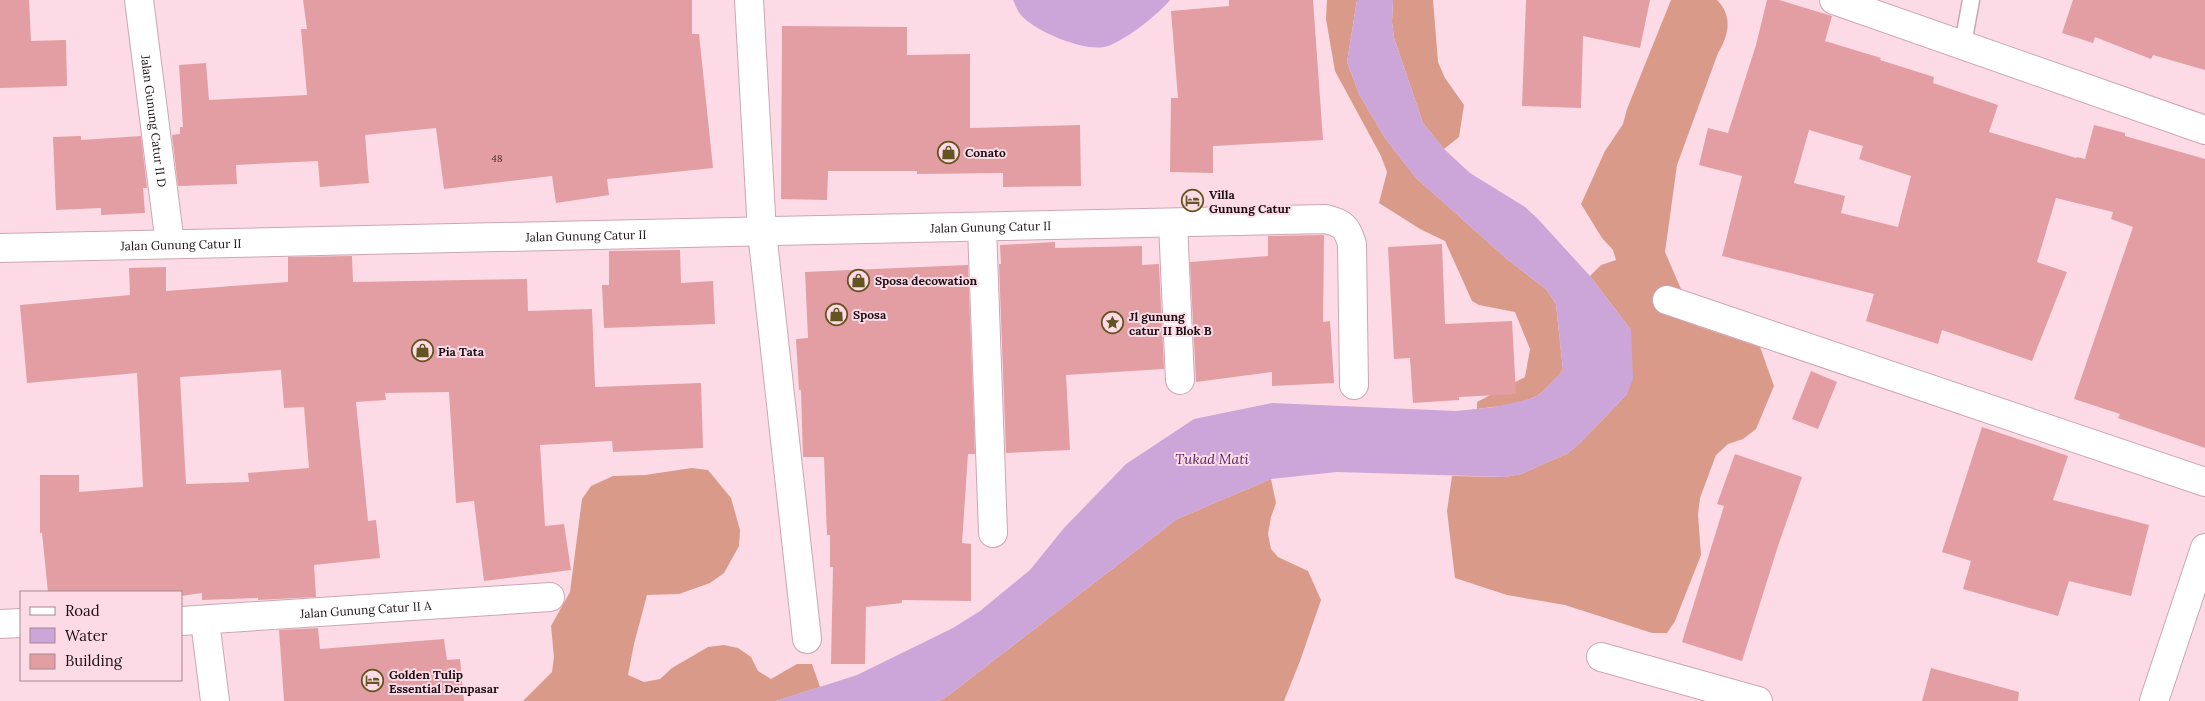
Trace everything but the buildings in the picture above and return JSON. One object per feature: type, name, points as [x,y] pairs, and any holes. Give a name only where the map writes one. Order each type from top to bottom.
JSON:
[{"type":"street","name":"Jalan Gunung Catur II D","points":[[139,0],[170,244]]},
{"type":"street","points":[[749,0],[762,232],[807,639]]},
{"type":"street","points":[[1834,0],[2205,130]]},
{"type":"street","name":"Jalan Gunung Catur II","points":[[0,248],[1326,219],[1338,222],[1348,231],[1352,244],[1354,385]]},
{"type":"street","points":[[1173,223],[1180,380]]},
{"type":"street","points":[[982,227],[993,532]]},
{"type":"street","points":[[1667,300],[2205,482]]},
{"type":"street","points":[[2154,701],[2205,548]]},
{"type":"street","name":"Jalan Gunung Catur II A","points":[[193,621],[550,598]]},
{"type":"street","points":[[193,621],[215,701]]},
{"type":"street","points":[[0,624],[20,624]]},
{"type":"street","points":[[1601,657],[1758,701]]},
{"type":"lane","points":[[1963,44],[1971,0]]},
{"type":"shaded area","points":[[1327,0],[1357,0],[1347,62],[1359,94],[1385,138],[1416,178],[1507,259],[1547,290],[1556,304],[1563,370],[1547,388],[1535,397],[1510,404],[1477,409],[1477,402],[1525,377],[1530,349],[1515,312],[1479,305],[1472,301],[1445,241],[1420,229],[1379,203],[1387,172],[1381,156],[1335,71],[1326,19]]},
{"type":"shaded area","points":[[1393,0],[1433,0],[1438,62],[1445,78],[1464,105],[1459,137],[1444,149],[1423,123],[1394,38],[1392,22]]},
{"type":"shaded area","points":[[1671,0],[1717,0],[1725,12],[1728,26],[1725,39],[1718,53],[1677,165],[1665,252],[1697,326],[1760,347],[1774,386],[1756,429],[1743,439],[1728,444],[1716,455],[1700,498],[1698,515],[1701,555],[1675,621],[1667,633],[1652,633],[1565,605],[1507,595],[1455,578],[1447,511],[1452,476],[1505,477],[1521,474],[1568,453],[1627,394],[1631,330],[1590,276],[1601,265],[1616,260],[1613,250],[1602,238],[1581,204],[1605,151],[1623,124],[1627,109]]},
{"type":"shaded area","points":[[692,468],[708,470],[731,498],[740,530],[739,546],[724,573],[710,583],[679,594],[647,595],[628,675],[644,682],[660,679],[672,668],[708,647],[724,645],[738,648],[751,657],[758,671],[771,679],[797,664],[812,664],[820,687],[776,701],[523,701],[552,672],[554,657],[551,626],[570,592],[582,499],[591,486],[613,476],[645,475]]},
{"type":"shaded area","points":[[1271,479],[1276,503],[1268,534],[1271,549],[1278,557],[1308,571],[1321,600],[1284,701],[938,701],[945,698],[1177,519]]},
{"type":"water","points":[[1013,0],[1170,0],[1149,20],[1129,35],[1111,45],[1095,47],[1071,43],[1036,27],[1020,14]]},
{"type":"water","name":"Tukad Mati","points":[[1357,0],[1393,0],[1392,22],[1394,38],[1423,123],[1444,149],[1470,173],[1525,207],[1537,218],[1590,276],[1631,330],[1633,379],[1627,394],[1568,453],[1521,474],[1505,477],[1337,472],[1271,479],[1177,519],[945,698],[938,701],[776,701],[857,675],[953,628],[980,611],[1030,570],[1064,528],[1126,464],[1194,419],[1272,403],[1456,411],[1495,407],[1533,398],[1540,394],[1563,370],[1556,304],[1547,290],[1507,259],[1416,178],[1385,138],[1359,94],[1347,62]]},
{"type":"place","name":"Conato","points":[[949,152]]},
{"type":"place","name":"Villa Gunung Catur","points":[[1193,201]]},
{"type":"place","name":"Sposa decowation","points":[[859,280]]},
{"type":"place","name":"Sposa","points":[[837,314]]},
{"type":"place","name":"Jl gunung catur II Blok B","points":[[1113,323]]},
{"type":"place","name":"Pia Tata","points":[[422,351]]},
{"type":"place","name":"Golden Tulip Essential Denpasar","points":[[373,681]]}]
